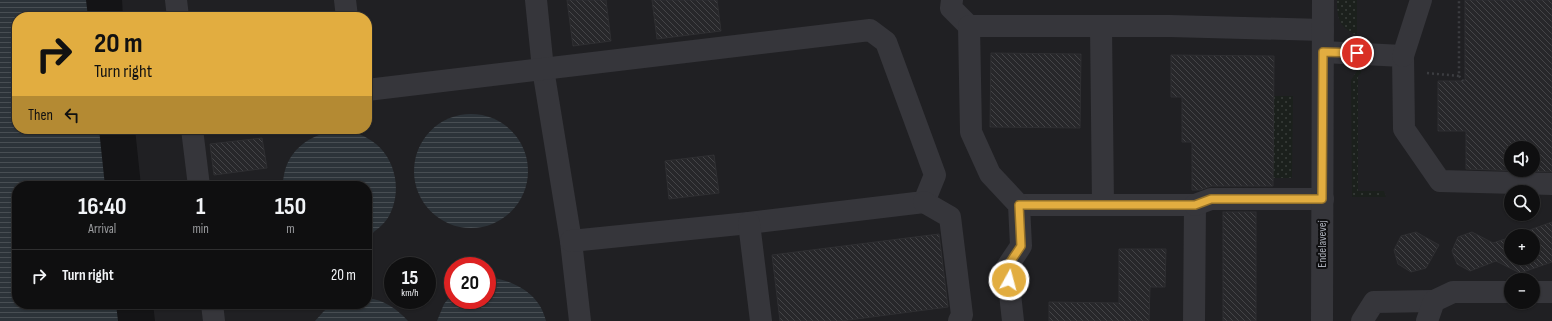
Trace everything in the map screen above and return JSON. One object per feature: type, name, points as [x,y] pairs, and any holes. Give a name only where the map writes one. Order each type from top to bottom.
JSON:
[{"type":"street","points":[[176,0],[177,12]]},
{"type":"street","points":[[345,0],[346,12]]},
{"type":"street","points":[[536,0],[543,69],[571,241],[580,321]]},
{"type":"street","points":[[952,0],[952,8],[969,26],[971,132],[990,174],[1019,205],[1021,246],[1007,267],[1013,321]]},
{"type":"street","name":"Endelavevej","points":[[1322,321],[1323,0]]},
{"type":"street","points":[[1421,0],[1403,56],[1404,130],[1440,181],[1552,184]]},
{"type":"street","points":[[969,26],[1170,26],[1323,30]]},
{"type":"street","points":[[1101,26],[1103,205]]},
{"type":"street","points":[[372,89],[870,30],[886,42],[935,175],[924,202]]},
{"type":"street","points":[[1323,52],[1403,56]]},
{"type":"street","points":[[193,134],[198,181]]},
{"type":"street","points":[[1019,205],[1195,205],[1211,199],[1322,199]]},
{"type":"street","points":[[571,241],[749,223],[924,202],[950,217],[962,315],[959,321]]},
{"type":"street","points":[[1194,321],[1195,205]]},
{"type":"street","points":[[749,223],[761,321]]},
{"type":"street","points":[[1362,321],[1374,302],[1431,311],[1453,292],[1504,292]]},
{"type":"street","points":[[1540,292],[1552,292]]},
{"type":"street","points":[[213,309],[214,321]]},
{"type":"path","points":[[1459,76],[1463,81]]},
{"type":"shaded area","points":[[0,0],[86,0],[87,12],[12,12],[12,134],[100,134],[104,181],[12,181],[12,309],[117,309],[118,321],[0,321]]},
{"type":"shaded area","points":[[122,0],[1552,0],[1552,321],[155,321],[154,309],[372,309],[372,181],[140,181],[136,134],[372,134],[372,12],[123,12]]},
{"type":"shaded area","points":[[1337,0],[1357,0],[1357,35],[1346,29],[1340,22]]},
{"type":"shaded area","points":[[1361,70],[1361,73],[1358,76],[1358,191],[1384,191],[1386,197],[1352,197],[1351,80],[1357,71]]},
{"type":"shaded area","points":[[1274,96],[1293,96],[1292,178],[1273,178]]},
{"type":"shaded area","points":[[471,114],[482,115],[493,119],[511,131],[523,149],[527,160],[527,182],[523,193],[511,211],[493,223],[482,227],[471,228],[460,227],[449,223],[431,211],[419,193],[415,182],[414,171],[415,160],[419,149],[431,131],[449,119],[460,115]]},
{"type":"shaded area","points":[[318,135],[361,135],[376,144],[384,152],[390,162],[394,172],[396,194],[389,216],[385,222],[372,233],[372,181],[283,181],[284,174],[293,154],[300,146]]},
{"type":"shaded area","points":[[496,279],[511,283],[526,291],[539,304],[546,321],[437,321],[444,304],[444,309],[496,309]]},
{"type":"shaded area","points":[[372,299],[384,303],[384,309],[395,309],[408,321],[315,321],[327,309],[372,309]]},
{"type":"building","points":[[567,0],[606,0],[611,41],[573,46]]},
{"type":"building","points":[[652,0],[717,0],[721,31],[657,39]]},
{"type":"building","points":[[1465,0],[1552,0],[1552,172],[1540,172],[1540,141],[1504,141],[1504,170],[1466,169],[1466,131],[1438,131],[1438,81],[1465,81]]},
{"type":"building","points":[[991,53],[1081,54],[1080,128],[990,127]]},
{"type":"building","points":[[1171,55],[1274,56],[1273,186],[1211,186],[1200,190],[1192,190],[1192,142],[1182,142],[1182,97],[1171,97]]},
{"type":"building","points":[[262,138],[267,168],[214,175],[210,144]]},
{"type":"building","points":[[714,155],[719,193],[669,199],[665,161]]},
{"type":"building","points":[[1223,212],[1256,212],[1256,321],[1223,321]]},
{"type":"building","points":[[1552,222],[1552,262],[1520,273],[1504,265],[1540,265],[1540,229],[1532,229]]},
{"type":"building","points":[[1416,232],[1439,245],[1426,268],[1411,272],[1398,264],[1394,250],[1401,236]]},
{"type":"building","points":[[1472,232],[1493,243],[1504,239],[1504,265],[1496,261],[1470,271],[1457,264],[1452,251],[1458,237]]},
{"type":"building","points":[[939,234],[948,307],[841,321],[780,321],[772,255]]},
{"type":"building","points":[[1119,249],[1166,249],[1165,287],[1150,287],[1149,321],[1049,321],[1049,302],[1119,303]]},
{"type":"route","points":[[1009,280],[1007,267],[1021,246],[1019,205],[1195,205],[1211,199],[1322,199],[1323,52],[1357,53]]}]
